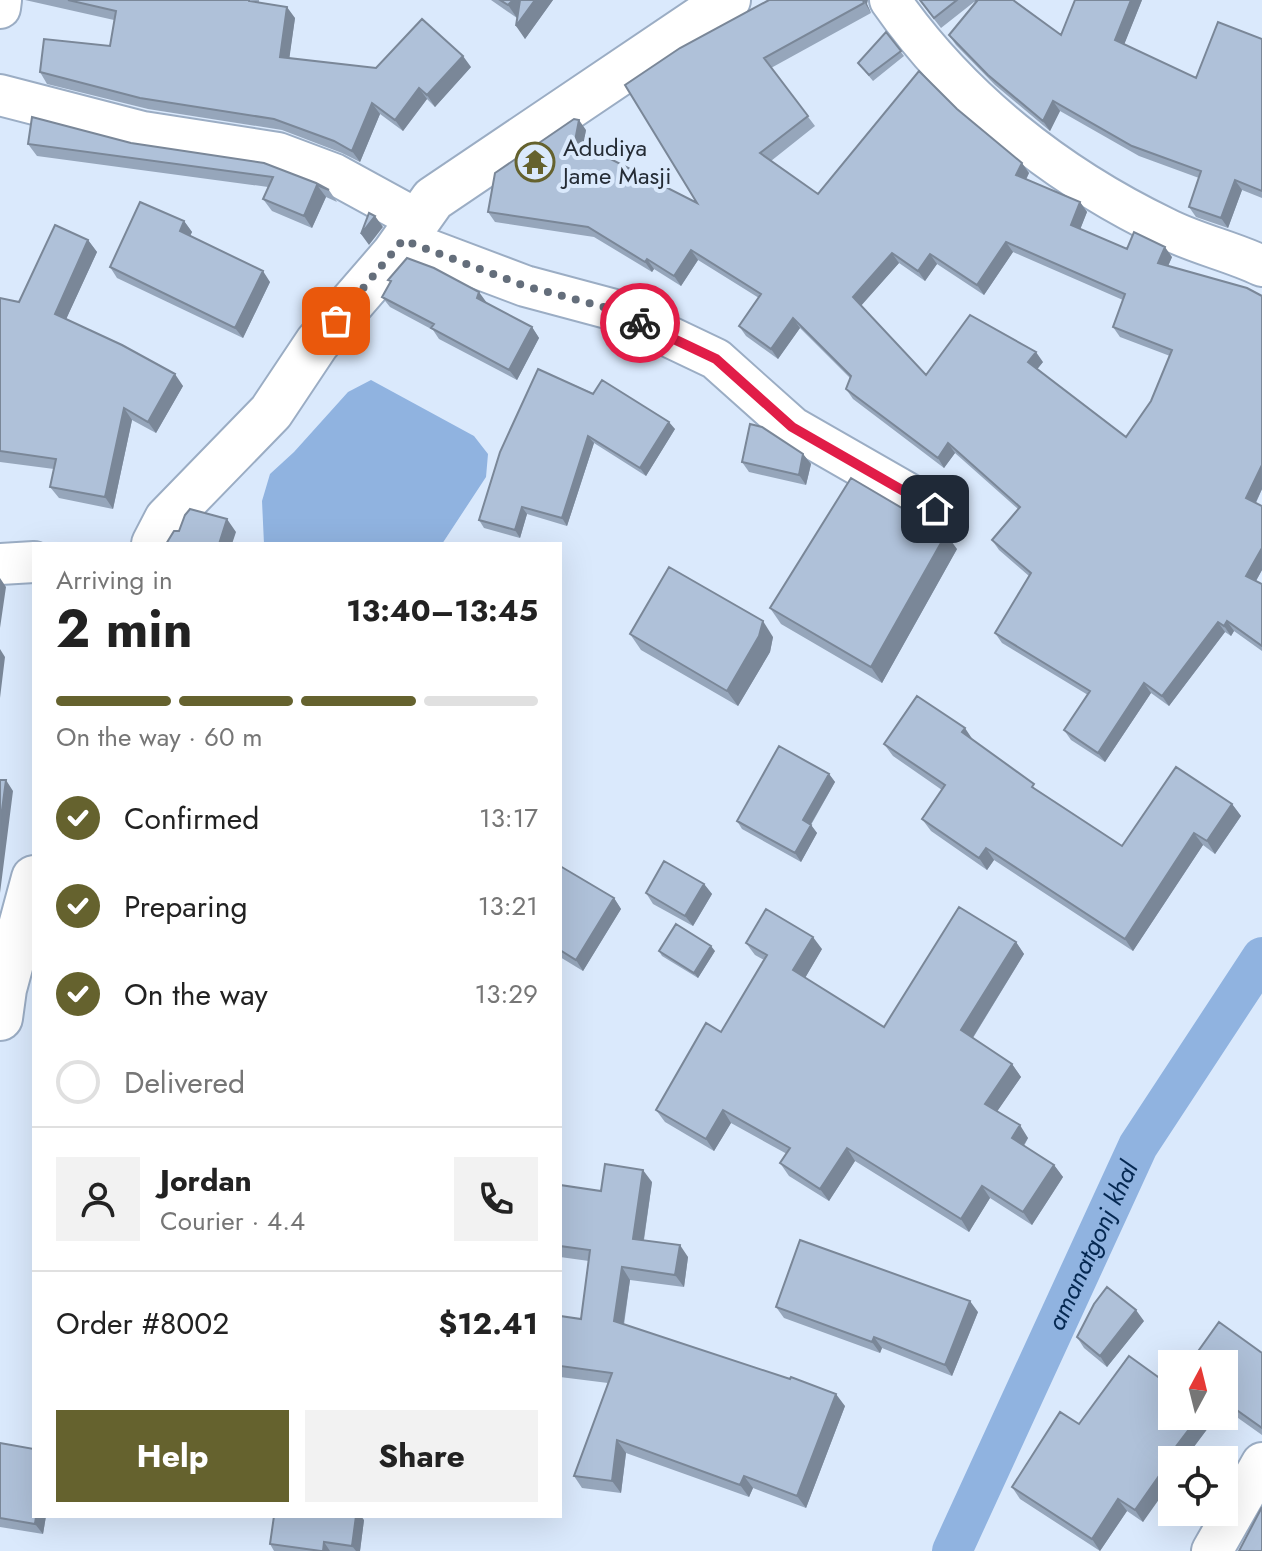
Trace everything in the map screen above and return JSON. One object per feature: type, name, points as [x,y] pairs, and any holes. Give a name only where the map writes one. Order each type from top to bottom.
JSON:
[{"type":"main road","points":[[155,542],[167,519],[271,412],[317,343],[433,199],[728,0]]},
{"type":"main road","points":[[0,1018],[4,989],[32,885]]},
{"type":"street","points":[[0,8],[1,0]]},
{"type":"street","points":[[890,0],[937,61],[982,107],[1023,140],[1102,194],[1168,230],[1262,266]]},
{"type":"street","points":[[0,95],[143,132],[278,153],[334,174],[411,230],[525,286],[611,309],[716,359],[792,427],[935,509]]},
{"type":"street","points":[[0,564],[32,562]]},
{"type":"street","points":[[1212,1551],[1262,1463]]},
{"type":"water","points":[[371,380],[474,436],[488,454],[486,477],[443,542],[264,542],[262,501],[270,474],[348,392]]},
{"type":"building","points":[[68,0],[249,0],[287,7],[280,57],[376,68],[422,19],[463,56],[427,95],[419,88],[395,120],[372,103],[352,151],[334,141],[274,119],[140,98],[40,72],[44,39],[110,46],[116,11]]},
{"type":"building","points":[[520,0],[535,0],[516,26]]},
{"type":"building","points":[[769,0],[863,0],[864,3],[764,58],[808,116],[760,153],[818,194],[919,71],[957,109],[1022,163],[1016,175],[1080,202],[1071,225],[1127,249],[1134,232],[1165,247],[1158,263],[1247,288],[1262,296],[1262,465],[1246,498],[1262,506],[1262,548],[1246,576],[1262,584],[1262,646],[1227,621],[1224,626],[1218,622],[1162,696],[1144,683],[1098,753],[1064,730],[1090,691],[995,633],[1031,573],[992,540],[1020,507],[948,443],[938,458],[846,389],[851,376],[793,318],[771,349],[739,326],[761,294],[691,250],[674,276],[588,227],[488,212],[495,173],[574,119],[579,120],[575,141],[697,203],[625,85],[680,48]],"holes":[[[1006,242],[1125,294],[1113,327],[1172,350],[1151,401],[1126,437],[1028,362],[1036,352],[970,315],[926,375],[853,297],[892,253],[918,271],[930,254],[977,285]]]},
{"type":"building","points":[[920,0],[957,0],[934,18]]},
{"type":"building","points":[[976,0],[1013,0],[1061,35],[1075,0],[1131,0],[1115,40],[1196,78],[1218,22],[1262,39],[1262,191],[1235,180],[1221,218],[1189,207],[1201,171],[1132,146],[1053,101],[1043,121],[988,75],[949,35]]},
{"type":"building","points":[[886,32],[901,51],[869,75],[858,63]]},
{"type":"building","points":[[32,117],[131,143],[264,163],[316,183],[329,190],[317,185],[304,216],[263,199],[273,177],[28,144]]},
{"type":"building","points":[[140,202],[184,221],[180,231],[263,271],[235,328],[110,267]]},
{"type":"building","points":[[369,213],[375,216],[361,234]]},
{"type":"building","points":[[55,225],[88,240],[55,314],[175,374],[148,422],[124,408],[105,497],[50,487],[56,459],[0,451],[0,298],[19,302]]},
{"type":"building","points":[[407,258],[434,268],[479,292],[477,298],[532,327],[509,370],[431,328],[434,324],[382,297],[391,281],[388,280]]},
{"type":"building","points":[[538,369],[593,394],[602,380],[669,422],[640,468],[588,436],[562,518],[522,507],[515,530],[479,520],[500,452]]},
{"type":"building","points":[[750,424],[762,427],[803,454],[799,475],[742,462]]},
{"type":"building","points":[[851,478],[946,534],[871,667],[770,608]]},
{"type":"building","points":[[190,509],[227,519],[220,542],[167,542],[174,531],[179,531]]},
{"type":"building","points":[[669,567],[763,621],[759,636],[727,691],[630,634]]},
{"type":"building","points":[[917,696],[965,728],[962,732],[1034,784],[1032,787],[1122,846],[1176,767],[1232,804],[1207,841],[1194,833],[1125,939],[986,848],[979,858],[922,819],[945,785],[884,744]]},
{"type":"building","points":[[779,746],[829,774],[803,820],[811,825],[795,853],[737,821]]},
{"type":"building","points":[[0,780],[6,780],[0,825]]},
{"type":"building","points":[[664,861],[704,884],[685,916],[646,893]]},
{"type":"building","points":[[562,867],[614,898],[576,960],[562,951]]},
{"type":"building","points":[[959,907],[1016,942],[961,1030],[1012,1064],[985,1104],[1020,1125],[1012,1138],[1054,1165],[1023,1212],[982,1186],[961,1219],[847,1148],[820,1189],[780,1163],[790,1148],[723,1110],[706,1139],[656,1110],[706,1023],[721,1032],[767,955],[746,943],[766,909],[813,937],[793,970],[884,1027]]},
{"type":"building","points":[[676,924],[711,946],[694,973],[659,951]]},
{"type":"building","points":[[605,1164],[643,1170],[633,1239],[680,1245],[675,1275],[622,1267],[614,1321],[836,1394],[797,1496],[744,1476],[740,1485],[617,1440],[612,1481],[574,1476],[612,1373],[562,1366],[562,1316],[581,1319],[590,1250],[562,1246],[562,1185],[601,1191]]},
{"type":"building","points":[[800,1240],[970,1301],[945,1365],[874,1337],[872,1342],[776,1307]]},
{"type":"building","points":[[1107,1287],[1136,1310],[1100,1356],[1077,1337],[1094,1304]]},
{"type":"building","points":[[1219,1322],[1262,1353],[1262,1428],[1238,1411],[1238,1350],[1199,1350]]},
{"type":"building","points":[[1129,1356],[1158,1377],[1158,1430],[1188,1430],[1176,1446],[1158,1446],[1158,1477],[1135,1510],[1118,1499],[1092,1539],[1012,1487],[1060,1412],[1079,1424]]},
{"type":"building","points":[[0,1443],[32,1449],[32,1518],[36,1518],[35,1524],[0,1518]]},
{"type":"building","points":[[1262,1507],[1262,1551],[1239,1551]]},
{"type":"building","points":[[274,1518],[356,1518],[352,1546],[324,1542],[321,1551],[270,1544]]},
{"type":"waterway","name":"amanatgonj khal","points":[[952,1551],[1138,1146],[1262,957]]},
{"type":"way so far","points":[[336,321],[403,240],[525,286],[611,309],[640,323]]},
{"type":"place","name":"Adudiya Jame Masji","points":[[535,162]]},
{"type":"route","points":[[640,323],[716,359],[792,427],[935,509]]}]
